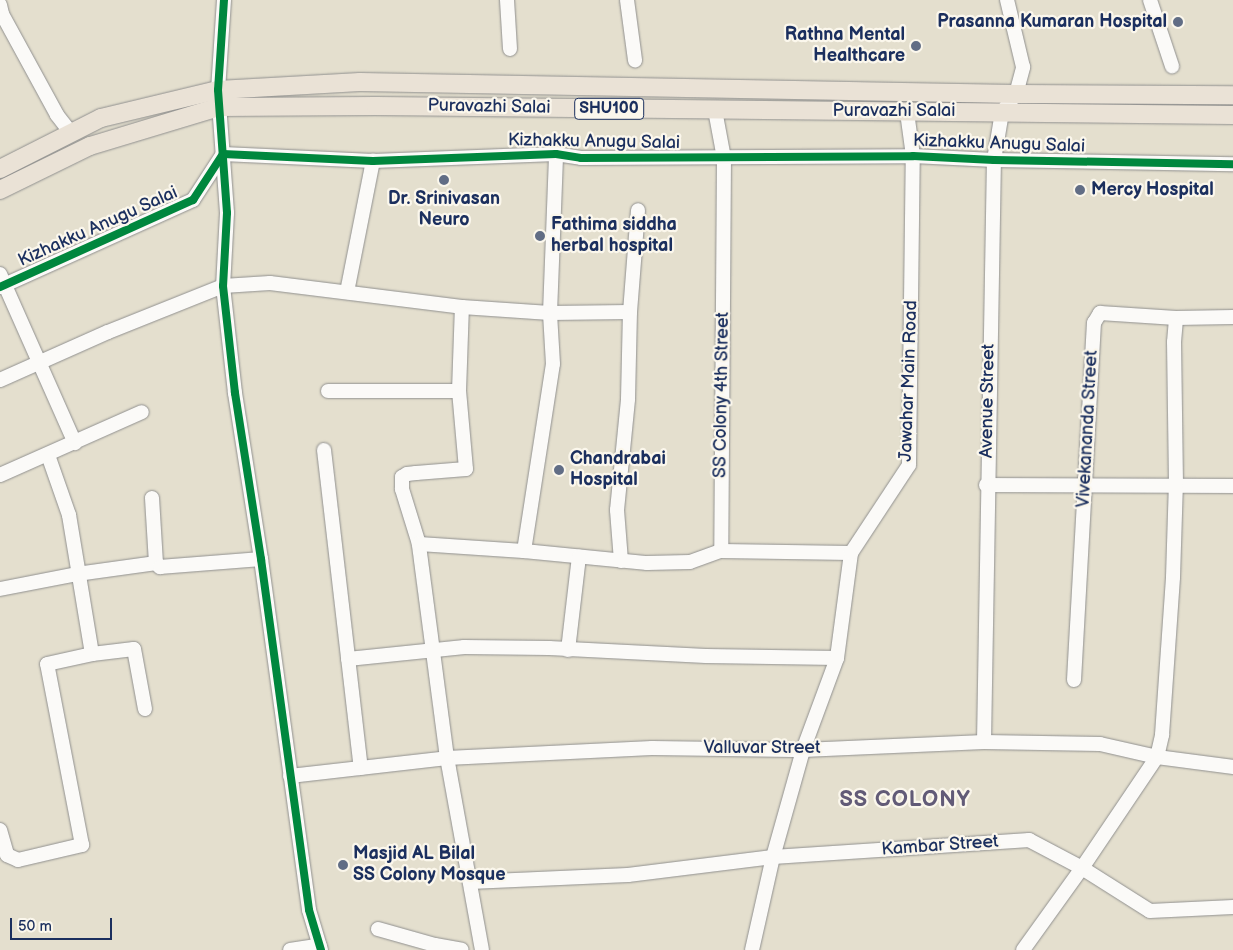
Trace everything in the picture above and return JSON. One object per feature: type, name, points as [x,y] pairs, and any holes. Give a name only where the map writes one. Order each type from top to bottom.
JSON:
[{"type":"main road","name":"Puravazhi Salai","points":[[0,169],[101,118],[219,99],[360,82],[1016,94],[1233,95]]},
{"type":"main road","name":"Puravazhi Salai","points":[[0,190],[90,146],[219,99],[376,106],[1233,115]]},
{"type":"street","points":[[224,0],[219,99],[227,213],[223,286],[235,393],[261,559],[309,910],[320,948],[290,950]]},
{"type":"street","points":[[507,0],[510,49]]},
{"type":"street","points":[[627,0],[635,60]]},
{"type":"street","name":"Avenue Street","points":[[984,742],[986,485],[994,160],[1002,112],[1016,94],[1023,67],[1006,0]]},
{"type":"street","points":[[1150,0],[1172,66]]},
{"type":"street","points":[[0,5],[2,14],[57,115],[71,133]]},
{"type":"street","name":"SS Colony 4th Street","points":[[715,110],[724,158],[720,551]]},
{"type":"street","name":"Jawahar Main Road","points":[[752,950],[773,857],[803,750],[837,658],[851,553],[910,465],[913,156],[907,112]]},
{"type":"street","name":"Kizhakku Anugu Salai","points":[[2,282],[193,200],[222,154],[373,161],[556,154],[581,158],[913,156],[994,160],[1233,164]]},
{"type":"street","points":[[524,551],[553,364],[550,313],[556,154]]},
{"type":"street","points":[[348,292],[373,161]]},
{"type":"street","points":[[621,561],[617,510],[628,399],[630,312],[638,210]]},
{"type":"street","points":[[2,282],[41,363],[76,443]]},
{"type":"street","points":[[0,380],[108,332],[223,286],[270,283],[462,307],[550,313],[630,312]]},
{"type":"street","points":[[462,307],[459,391],[466,469],[407,474],[402,477],[402,488],[419,544],[447,758],[482,950]]},
{"type":"street","name":"Vivekananda Street","points":[[1074,680],[1094,323],[1100,314],[1176,318],[1233,317]]},
{"type":"street","points":[[1023,950],[1158,757],[1162,735],[1170,627],[1176,484],[1174,342],[1176,318]]},
{"type":"street","points":[[328,391],[459,391]]},
{"type":"street","points":[[0,475],[76,443],[142,412]]},
{"type":"street","points":[[324,450],[361,768]]},
{"type":"street","points":[[48,455],[69,515],[92,654]]},
{"type":"street","points":[[986,485],[1176,484],[1233,486]]},
{"type":"street","points":[[152,498],[156,563],[160,567],[261,559]]},
{"type":"street","points":[[419,544],[524,551],[621,561],[690,562],[720,551],[851,553]]},
{"type":"street","points":[[568,650],[579,557]]},
{"type":"street","points":[[0,589],[78,574],[156,563]]},
{"type":"street","points":[[348,659],[464,647],[706,656],[837,658]]},
{"type":"street","points":[[0,830],[7,855],[18,860],[82,845],[47,664],[92,654],[134,649],[145,709]]},
{"type":"street","name":"Valluvar Street","points":[[290,776],[447,758],[652,748],[803,750],[984,742],[1100,744],[1158,757],[1233,767]]},
{"type":"street","name":"Kambar Street","points":[[470,882],[628,876],[773,857],[1029,840],[1082,868],[1150,911],[1233,907]]},
{"type":"street","points":[[378,929],[435,946],[462,950]]},
{"type":"cycle path","points":[[224,0],[218,90],[227,213],[223,286],[235,393],[261,559],[309,910],[321,950]]},
{"type":"cycle path","points":[[0,287],[193,200],[223,154],[373,161],[556,154],[581,158],[913,156],[994,160],[1233,164]]},
{"type":"place","name":"Prasanna Kumaran Hospital","points":[[1178,22]]},
{"type":"place","name":"Rathna Mental Healthcare","points":[[916,46]]},
{"type":"place","name":"Dr. Srinivasan Neuro","points":[[444,180]]},
{"type":"place","name":"Mercy Hospital","points":[[1080,190]]},
{"type":"place","name":"Fathima siddha herbal hospital","points":[[540,236]]},
{"type":"place","name":"Chandrabai Hospital","points":[[559,470]]},
{"type":"place","name":"Masjid AL Bilal SS Colony Mosque","points":[[343,865]]},
{"type":"district","name":"SS COLONY","points":[[905,800]]}]
